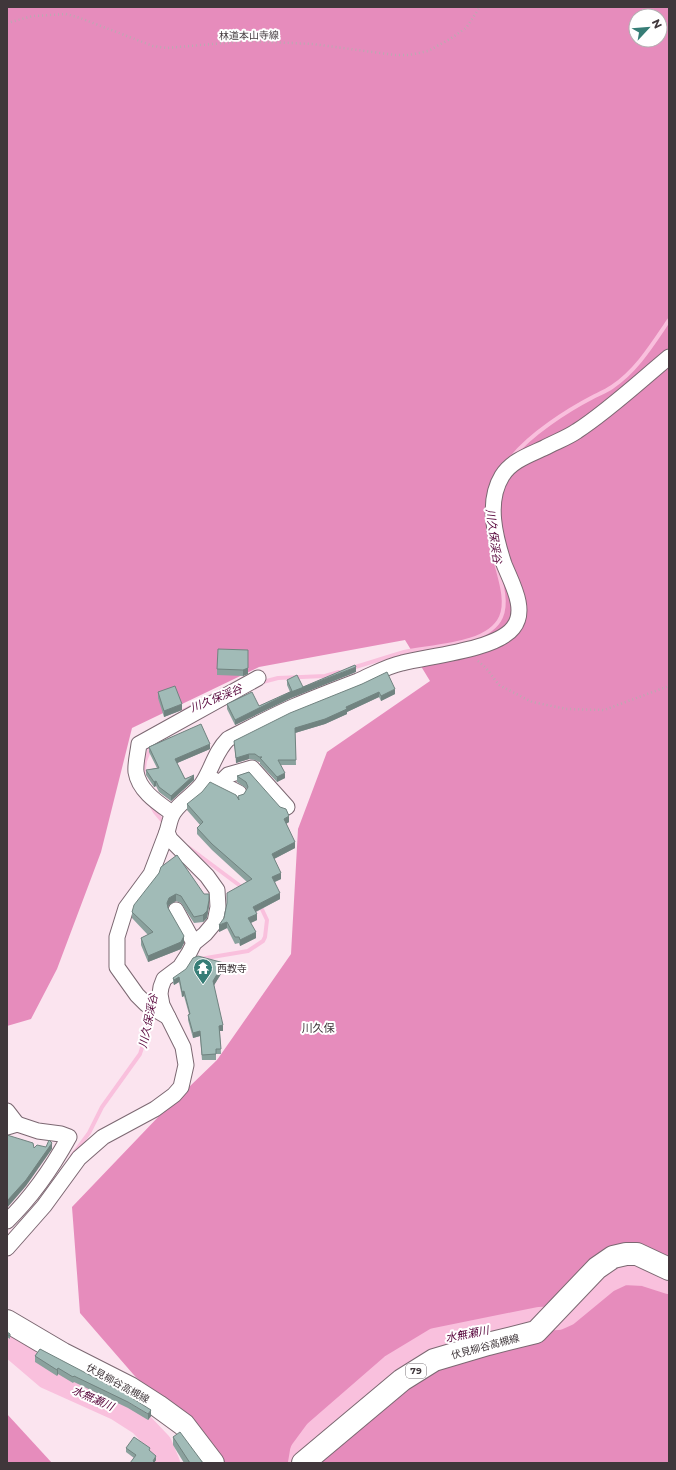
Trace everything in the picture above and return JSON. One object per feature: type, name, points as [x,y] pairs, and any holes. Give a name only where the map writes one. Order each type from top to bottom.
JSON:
[{"type":"main road","name":"伏見柳谷高槻線","points":[[308,1460],[402,1380],[434,1360],[536,1332],[597,1268],[613,1257],[626,1254],[637,1254],[669,1269]]},
{"type":"main road","name":"伏見柳谷高槻線","points":[[7,1321],[63,1354],[130,1388],[158,1406],[184,1425],[213,1463]]},
{"type":"street","points":[[214,780],[221,746],[228,739],[295,706],[400,663],[434,657],[489,644],[502,638],[513,628],[518,619],[518,606],[514,588],[498,542],[493,503],[496,487],[502,474],[517,461],[576,432],[596,418],[669,356]]},
{"type":"street","points":[[172,813],[158,803],[142,787],[136,772],[139,744],[258,678]]},
{"type":"street","points":[[168,1017],[146,1004],[137,996],[117,967],[117,937],[126,908],[151,874],[167,832],[172,813],[201,786],[228,775],[252,768],[287,807]]},
{"type":"street","points":[[214,780],[239,793]]},
{"type":"street","points":[[7,1248],[33,1218],[79,1158],[103,1137],[155,1108],[174,1095],[182,1086],[186,1064],[182,1048],[162,1005],[160,994],[161,987],[164,979],[180,967],[194,943],[205,934],[215,922],[218,907],[217,890],[207,876],[170,839],[167,832]]},
{"type":"street","points":[[176,910],[194,943]]},
{"type":"street","points":[[7,1112],[12,1126],[61,1134],[69,1138],[54,1166],[21,1208],[7,1221]]},
{"type":"street","points":[[21,1208],[33,1218]]},
{"type":"path","name":"林道本山寺線","points":[[7,23],[33,16],[66,14],[153,46],[167,48],[247,41],[313,44],[410,56],[428,51],[466,28],[480,7]]},
{"type":"path","points":[[486,668],[499,685],[532,702],[567,709],[604,710],[669,686]]},
{"type":"shaded area","points":[[7,7],[669,7],[669,1463],[216,1463],[133,1374],[80,1313],[72,1207],[161,1114],[217,1060],[291,954],[298,829],[327,752],[430,681],[405,640],[259,667],[132,728],[101,852],[57,969],[31,1019],[7,1026]]},
{"type":"shaded area","points":[[7,1414],[52,1463],[7,1463]]},
{"type":"building","points":[[218,649],[248,650],[248,668],[243,670],[217,669]]},
{"type":"building","points":[[355,665],[356,667],[291,692],[235,720],[227,704],[252,692],[259,706],[292,691],[287,680],[297,675],[303,687]]},
{"type":"building","points":[[387,672],[395,689],[381,696],[379,692],[346,707],[347,709],[325,719],[295,728],[296,760],[278,760],[285,773],[277,777],[260,758],[262,757],[255,754],[249,754],[236,758],[234,741],[290,713],[362,684]]},
{"type":"building","points":[[175,686],[182,704],[164,711],[158,692]]},
{"type":"building","points":[[201,724],[210,744],[175,759],[185,779],[194,775],[171,796],[159,787],[156,781],[154,782],[146,770],[159,768],[149,747]]},
{"type":"building","points":[[249,772],[280,807],[286,809],[289,816],[284,819],[295,842],[272,854],[281,873],[272,877],[280,893],[253,907],[257,914],[248,918],[256,932],[240,940],[239,937],[235,937],[227,922],[219,925],[224,918],[227,893],[252,879],[212,844],[197,828],[203,822],[187,804],[202,792],[210,782],[236,795],[239,800],[238,796],[244,794],[248,787],[246,782],[237,776]]},
{"type":"building","points":[[177,855],[204,894],[209,894],[207,911],[203,915],[194,917],[181,896],[176,894],[169,898],[167,903],[168,908],[184,936],[181,942],[148,956],[141,938],[153,932],[132,912],[134,905],[159,873],[161,867]]},
{"type":"building","points":[[198,956],[224,963],[213,981],[223,1025],[219,1026],[221,1049],[216,1049],[216,1054],[202,1055],[200,1031],[193,1033],[188,1015],[190,1014],[184,991],[182,992],[179,977],[174,980],[173,978],[186,969],[193,958]]},
{"type":"building","points":[[7,1135],[33,1143],[34,1148],[37,1145],[46,1147],[49,1140],[52,1143],[26,1180],[7,1201]]},
{"type":"building","points":[[40,1349],[124,1393],[151,1410],[148,1414],[128,1402],[74,1376],[73,1377],[58,1368],[57,1370],[35,1356]]},
{"type":"building","points":[[180,1432],[203,1463],[190,1463],[173,1437]]},
{"type":"building","points":[[134,1437],[150,1448],[149,1450],[156,1456],[153,1461],[155,1463],[130,1463],[136,1455],[126,1448]]},
{"type":"waterway","name":"川久保渓谷","points":[[512,457],[529,440],[561,416],[610,388],[621,380],[637,365],[669,320]]},
{"type":"waterway","name":"川久保渓谷","points":[[352,668],[404,652],[444,646],[472,639],[484,634],[494,627],[501,617],[504,604],[503,590],[496,563]]},
{"type":"waterway","name":"川久保渓谷","points":[[259,683],[278,678],[325,676],[339,672]]},
{"type":"waterway","name":"川久保渓谷","points":[[183,711],[200,702]]},
{"type":"waterway","name":"川久保渓谷","points":[[143,776],[145,761],[151,746]]},
{"type":"waterway","name":"川久保渓谷","points":[[151,805],[165,824]]},
{"type":"waterway","name":"川久保渓谷","points":[[188,847],[243,888]]},
{"type":"waterway","name":"川久保渓谷","points":[[200,959],[248,951],[263,941],[265,937],[267,920],[259,903]]},
{"type":"waterway","name":"川久保渓谷","points":[[72,1156],[89,1133],[102,1107],[140,1054],[147,1032],[151,1011]]},
{"type":"waterway","name":"水無瀬川","points":[[300,1463],[302,1451],[316,1432],[392,1366],[435,1340],[539,1319],[558,1318],[567,1314],[607,1281],[624,1273],[644,1274],[669,1282]]},
{"type":"waterway","name":"水無瀬川","points":[[7,1343],[47,1377],[116,1408],[141,1424],[160,1444],[168,1463]]},
{"type":"place","name":"西教寺","points":[[203,985]]},
{"type":"district","name":"川久保","points":[[318,1028]]}]
